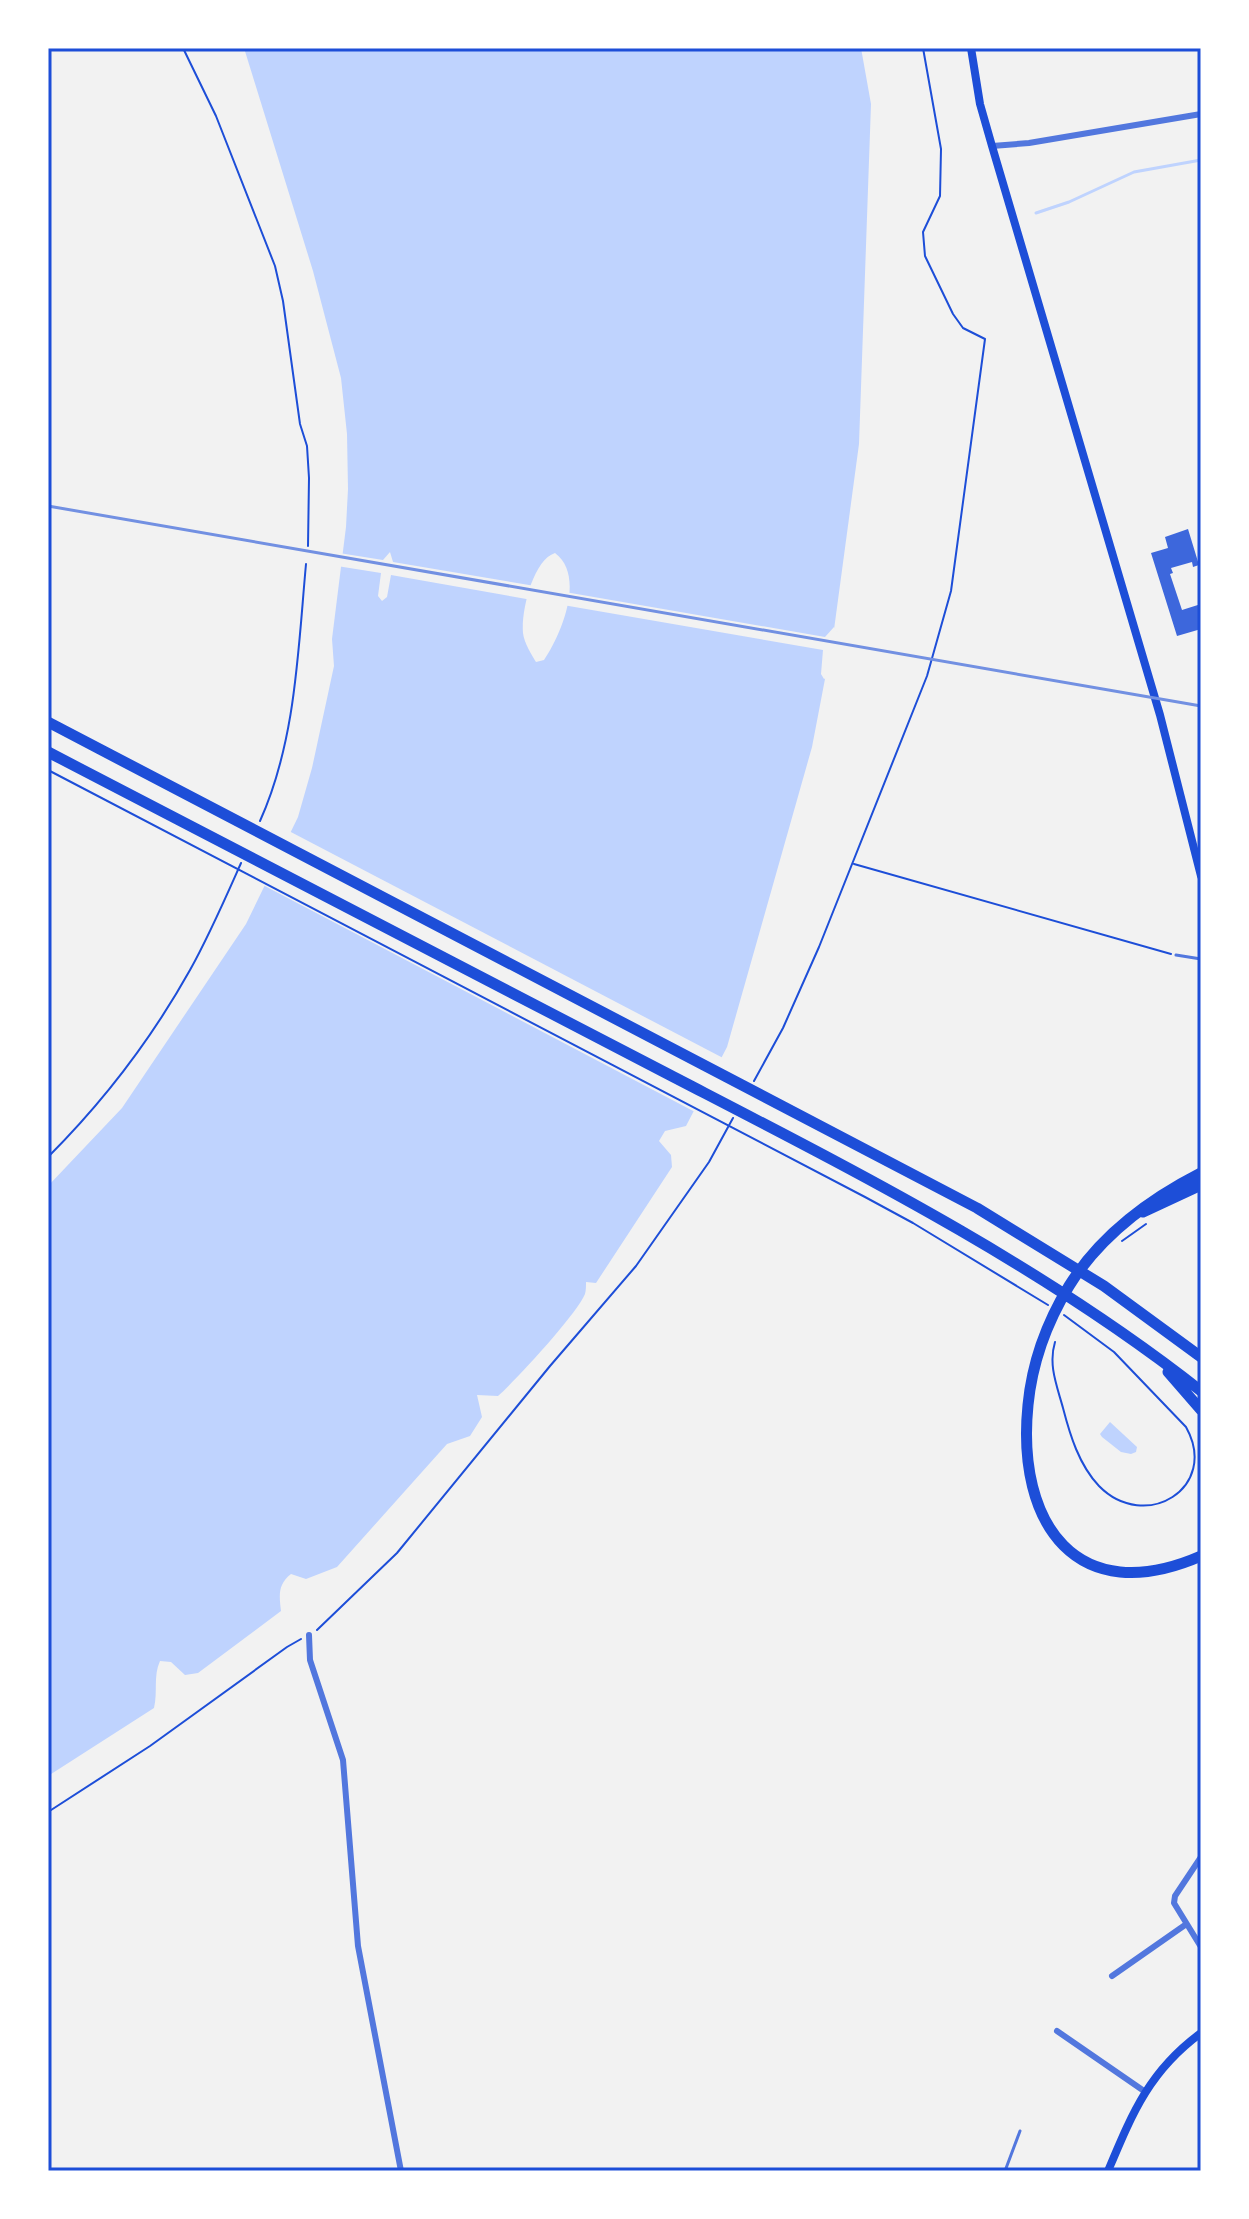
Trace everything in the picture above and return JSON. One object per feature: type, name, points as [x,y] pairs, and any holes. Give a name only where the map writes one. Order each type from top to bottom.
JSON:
[{"type":"highway","points":[[48,722],[904,1168],[1018,1232],[1104,1286],[1201,1357]]},
{"type":"highway","points":[[48,752],[891,1192],[1014,1260],[1140,1343],[1201,1391]]},
{"type":"highway","points":[[1140,1220],[1154,1199],[1201,1173]]},
{"type":"highway","points":[[1201,1185],[1140,1220],[1093,1254],[1070,1285],[1052,1318],[1039,1354],[1030,1390],[1027,1426],[1035,1498],[1048,1526],[1078,1558],[1120,1573],[1150,1572],[1201,1556]]},
{"type":"highway","points":[[1182,1342],[1201,1351]]},
{"type":"highway","points":[[1140,1343],[1201,1410]]},
{"type":"highway","points":[[1178,1564],[1201,1545]]},
{"type":"main road","points":[[971,48],[980,104],[1160,715],[1201,876]]},
{"type":"main road","points":[[1108,2171],[1144,2091],[1160,2069],[1201,2033]]},
{"type":"street","points":[[992,146],[1029,143],[1201,114]]},
{"type":"street","points":[[309,1635],[310,1660],[343,1760],[358,1946],[401,2171]]},
{"type":"street","points":[[1201,1857],[1175,1896],[1174,1903],[1201,1947]]},
{"type":"street","points":[[1112,1976],[1185,1925]]},
{"type":"street","points":[[1057,2031],[1144,2091]]},
{"type":"lane","points":[[1176,955],[1201,959]]},
{"type":"lane","points":[[1005,2171],[1020,2131]]},
{"type":"path","points":[[183,48],[216,116],[275,266],[283,301],[300,424],[307,446],[308,546]]},
{"type":"path","points":[[753,1082],[783,1028],[853,864],[927,676],[951,591],[985,339],[963,328],[925,256],[923,232],[940,196],[941,149],[923,48]]},
{"type":"path","points":[[255,831],[268,804],[286,741],[293,703],[306,564]]},
{"type":"path","points":[[48,770],[913,1223],[1079,1324],[1114,1352],[1171,1409],[1190,1435],[1194,1465],[1186,1483],[1169,1500],[1152,1505],[1128,1503],[1106,1492],[1091,1476],[1073,1442],[1055,1380],[1052,1357],[1056,1339]]},
{"type":"path","points":[[48,1157],[114,1084],[151,1032],[190,970],[243,859]]},
{"type":"path","points":[[853,864],[1176,955]]},
{"type":"path","points":[[1201,937],[1201,948]]},
{"type":"path","points":[[48,1812],[150,1746],[287,1647],[325,1624],[397,1553],[636,1266],[709,1162],[738,1109]]},
{"type":"path","points":[[1121,1242],[1140,1220]]},
{"type":"path","points":[[1063,1322],[1067,1314]]},
{"type":"water","points":[[244,48],[861,48],[871,104],[859,444],[833,637],[812,747],[727,1047],[686,1126],[665,1131],[659,1141],[671,1155],[672,1167],[596,1283],[586,1282],[585,1294],[558,1331],[498,1396],[477,1395],[482,1417],[470,1436],[447,1444],[337,1567],[306,1579],[291,1574],[280,1590],[281,1611],[198,1673],[185,1675],[171,1662],[160,1661],[154,1708],[48,1776],[48,1186],[122,1108],[246,924],[298,817],[334,666],[332,639],[348,489],[347,434],[341,378],[313,271]],"holes":[[[555,553],[564,563],[569,576],[568,606],[544,660],[536,662],[523,633],[526,600],[540,565],[547,558]]]},
{"type":"water","points":[[1110,1422],[1137,1447],[1136,1452],[1121,1452],[1102,1437],[1100,1434]]},
{"type":"pier","points":[[390,552],[393,562],[535,586],[532,600],[391,575],[387,597],[382,601],[378,596],[381,573],[337,566],[339,553],[383,560]]},
{"type":"pier","points":[[565,592],[825,637],[834,627],[838,633],[829,677],[824,679],[821,674],[823,650],[563,605]]},
{"type":"pier","points":[[287,830],[725,1059],[697,1113],[261,884]]},
{"type":"building","points":[[1188,529],[1199,565],[1193,567],[1192,562],[1171,568],[1173,573],[1170,574],[1182,610],[1201,604],[1201,629],[1177,636],[1151,553],[1168,548],[1165,537]]},
{"type":"waterway","points":[[1036,213],[1069,202],[1134,172],[1201,160]]},
{"type":"railway","points":[[48,506],[1201,706]]}]
